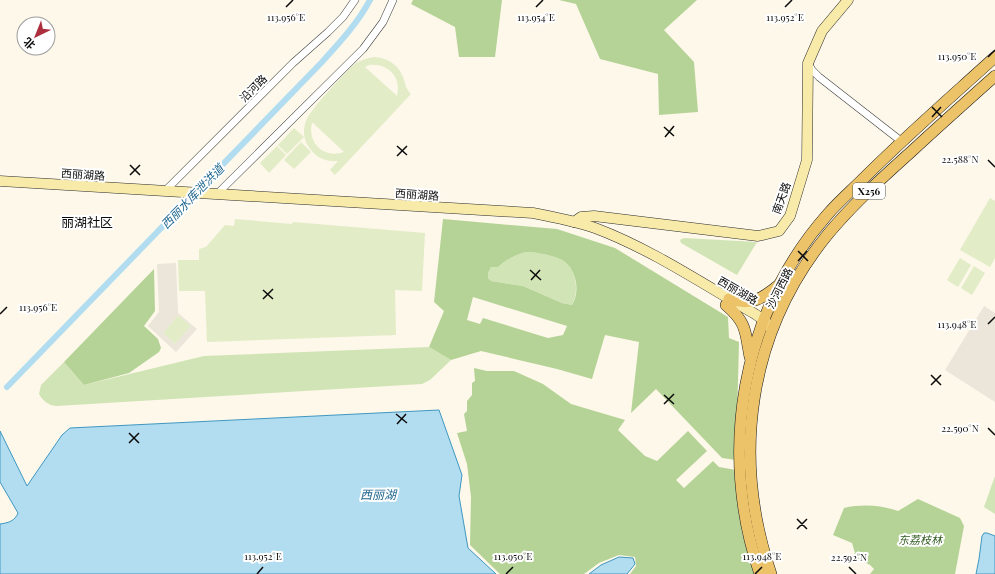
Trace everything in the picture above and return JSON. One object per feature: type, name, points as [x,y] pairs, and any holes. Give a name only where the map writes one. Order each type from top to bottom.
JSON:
[{"type":"main road","name":"南天路","points":[[574,222],[581,217],[594,216],[758,236],[779,231],[790,216],[807,160],[808,63],[822,31],[848,0]]},
{"type":"main road","name":"沙河西路","points":[[760,574],[751,546],[742,495],[739,462],[741,413],[751,361],[766,325],[780,283],[798,254],[827,215],[901,141],[995,57]]},
{"type":"main road","name":"沙河西路","points":[[771,574],[754,510],[750,446],[752,414],[766,325],[784,303],[799,275],[817,248],[838,223],[885,176],[995,76]]},
{"type":"main road","name":"西丽湖路","points":[[0,181],[165,194]]},
{"type":"main road","name":"西丽湖路","points":[[0,187],[165,194]]},
{"type":"main road","points":[[165,194],[195,196]]},
{"type":"main road","name":"西丽湖路","points":[[195,196],[217,194],[533,213],[574,222],[595,228],[628,242],[659,258],[766,325]]},
{"type":"main road","name":"西丽湖路","points":[[195,196],[532,220],[564,225],[594,234],[626,248],[728,302]]},
{"type":"main road","points":[[728,302],[747,302],[755,300],[763,297],[780,283]]},
{"type":"main road","points":[[728,302],[744,327],[747,335],[751,361]]},
{"type":"street","name":"沿河路","points":[[165,194],[293,63],[335,25],[355,0]]},
{"type":"street","points":[[217,194],[362,49],[383,22],[393,0]]},
{"type":"street","points":[[808,63],[812,70],[820,77],[901,141]]},
{"type":"green space","points":[[413,0],[502,0],[495,57],[459,57],[455,27],[411,4]]},
{"type":"green space","points":[[559,0],[697,0],[664,30],[694,62],[698,112],[659,115],[658,74],[600,59],[576,4]]},
{"type":"green space","points":[[374,57],[388,60],[395,65],[401,72],[411,94],[335,175],[330,170],[338,161],[330,161],[316,155],[313,153],[305,140],[304,132],[306,121],[329,91],[356,63]],"holes":[[[369,65],[382,66],[392,73],[397,83],[397,96],[365,67]],[[313,123],[344,152],[337,154],[330,153],[319,148],[312,137]]]},
{"type":"green space","points":[[294,128],[304,137],[287,154],[278,145]]},
{"type":"green space","points":[[301,142],[311,152],[294,169],[284,160]]},
{"type":"green space","points":[[277,146],[286,155],[269,173],[260,163]]},
{"type":"green space","points":[[990,198],[995,201],[995,258],[990,267],[960,250]]},
{"type":"green space","points":[[235,219],[292,224],[293,222],[425,233],[422,291],[395,290],[396,335],[207,342],[205,291],[179,291],[178,260],[199,260],[199,249],[206,247],[225,225],[234,226]]},
{"type":"green space","points":[[443,219],[557,229],[615,248],[728,317],[729,338],[739,342],[736,460],[722,458],[656,389],[631,413],[639,342],[605,335],[592,379],[481,351],[451,360],[429,347],[444,311],[434,302]],"holes":[[[526,252],[552,256],[562,260],[569,266],[576,282],[576,294],[572,305],[562,303],[523,286],[491,281],[488,278],[488,273],[491,267],[498,267],[518,254]],[[473,297],[567,326],[563,335],[548,338],[483,318],[480,324],[467,320]]]},
{"type":"green space","points":[[684,238],[757,242],[737,275],[681,243],[680,240]]},
{"type":"green space","points":[[526,252],[552,256],[562,260],[569,266],[576,282],[576,294],[572,305],[562,303],[523,286],[491,281],[488,278],[488,273],[491,267],[498,267],[518,254]]},
{"type":"green space","points":[[960,258],[971,265],[958,287],[947,280]]},
{"type":"green space","points":[[974,266],[985,273],[972,295],[961,288]]},
{"type":"green space","points":[[154,269],[155,311],[144,326],[158,339],[161,348],[159,352],[129,373],[84,385],[64,362]]},
{"type":"green space","points":[[178,315],[191,326],[175,344],[163,333]]},
{"type":"green space","points":[[429,347],[451,360],[430,380],[422,384],[56,406],[46,402],[39,394],[41,385],[64,362],[84,385],[204,356]]},
{"type":"green space","points":[[474,368],[487,371],[514,371],[543,384],[571,404],[625,420],[618,430],[645,456],[657,461],[688,431],[707,451],[676,480],[684,488],[713,461],[719,467],[736,470],[742,532],[755,574],[630,574],[636,566],[635,557],[619,555],[599,563],[584,574],[500,574],[470,545],[471,497],[467,464],[457,433],[467,431],[464,414],[467,411],[467,401],[472,395],[472,383],[475,381]]},
{"type":"green space","points":[[995,476],[995,514],[984,507]]},
{"type":"green space","name":"东荔枝林","points":[[918,499],[960,518],[964,526],[955,574],[870,574],[874,569],[870,565],[852,556],[855,553],[852,543],[833,535],[844,508],[871,506],[884,507],[898,511]]},
{"type":"shaded area","points":[[176,263],[178,313],[197,329],[176,352],[148,326],[159,312],[157,264]],"holes":[[[178,315],[191,326],[175,344],[163,333]]]},
{"type":"shaded area","points":[[984,306],[995,313],[995,402],[945,370]]},
{"type":"water","name":"西丽湖","points":[[439,410],[462,475],[459,496],[468,548],[496,574],[0,574],[0,524],[11,521],[18,513],[0,482],[0,431],[27,486],[62,435],[70,428]]},
{"type":"water","points":[[984,533],[995,536],[995,574],[976,574],[982,536]]},
{"type":"water","points":[[619,557],[633,558],[635,564],[627,574],[589,574],[601,565]]},
{"type":"waterway","name":"西丽水库泄洪道","points":[[7,387],[322,62],[354,25],[370,0]]},
{"type":"district","name":"丽湖社区","points":[[87,221]]}]
